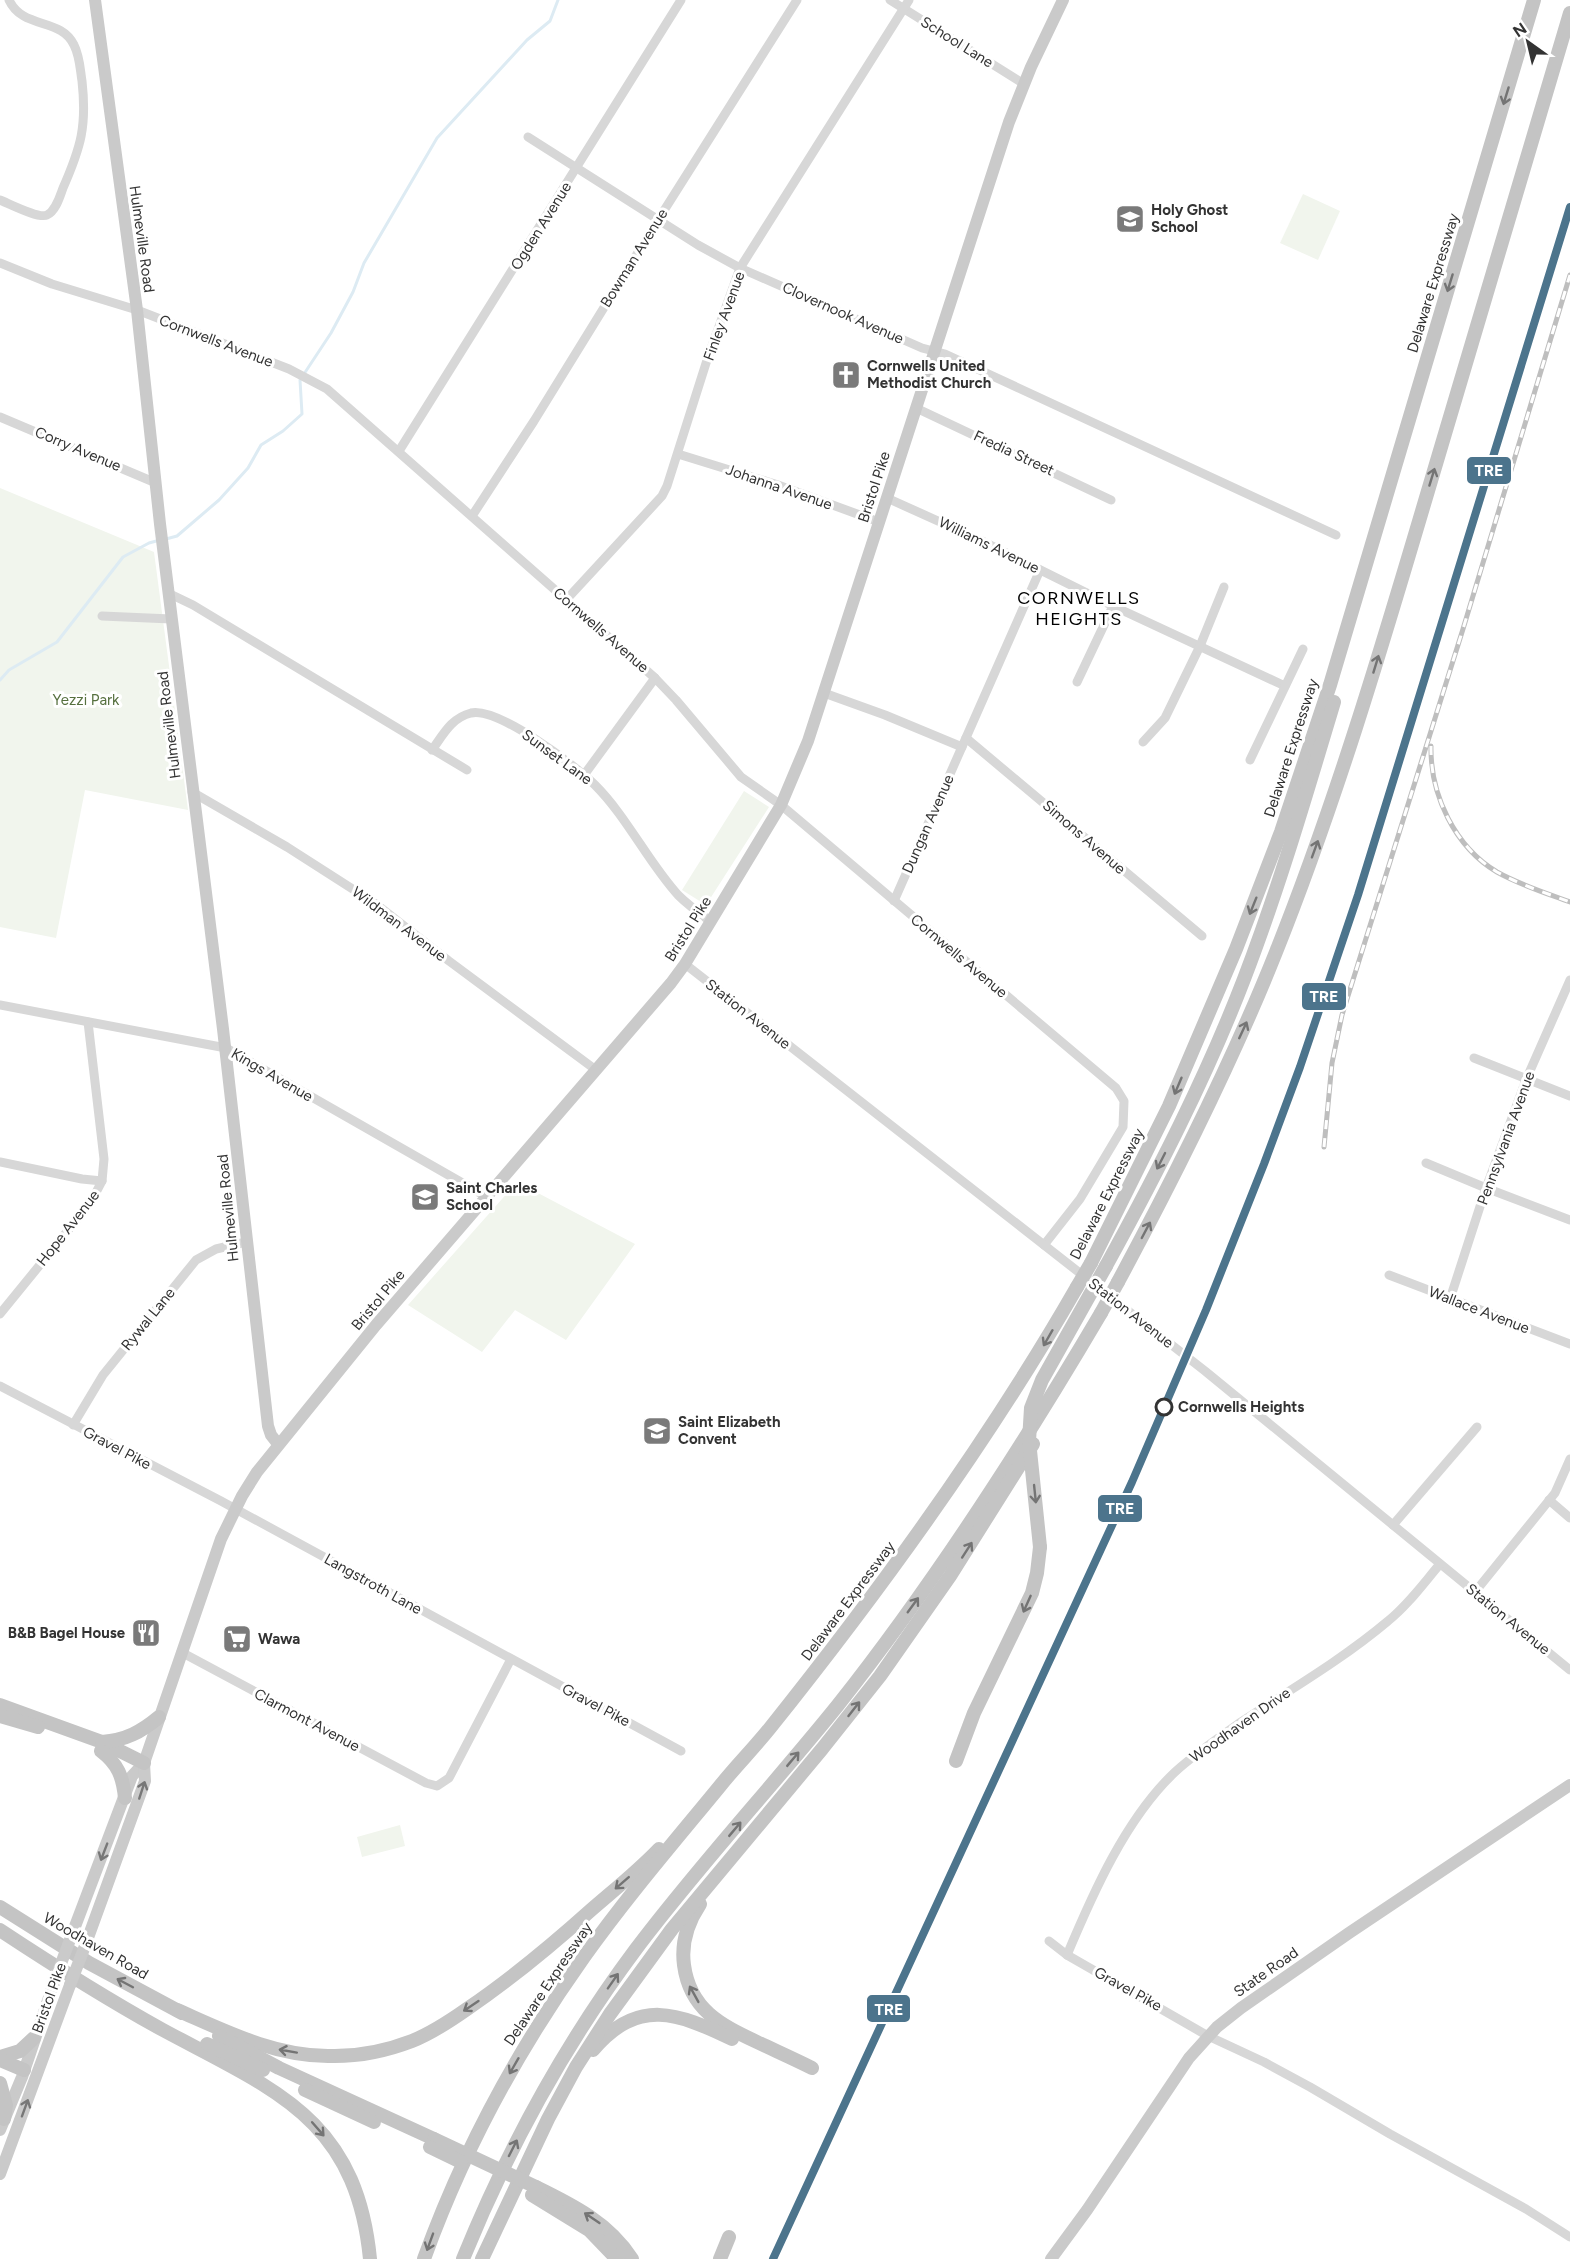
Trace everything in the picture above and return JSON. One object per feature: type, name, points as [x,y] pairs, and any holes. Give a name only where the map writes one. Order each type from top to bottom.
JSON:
[{"type":"highway","name":"Delaware Expressway","points":[[424,2259],[444,2204],[470,2145],[526,2045],[554,2001],[611,1921],[769,1730],[890,1573],[1037,1356],[1091,1263],[1169,1106],[1258,894],[1302,771],[1534,0]]},
{"type":"highway","points":[[463,2259],[499,2175],[524,2126],[558,2064],[596,2005],[655,1924],[807,1743],[900,1623],[981,1508],[1101,1313],[1193,1137],[1249,1017],[1320,837],[1375,669],[1570,13]]},
{"type":"highway","points":[[956,1761],[974,1713],[1032,1593],[1037,1573],[1040,1547],[1029,1441],[1031,1408],[1042,1380],[1150,1184],[1199,1082],[1243,980],[1272,902],[1367,591],[1375,531]]},
{"type":"highway","points":[[482,2259],[525,2165],[566,2085],[598,2031],[645,1963],[685,1912],[767,1816],[874,1684],[938,1594],[1031,1449],[1054,1392]]},
{"type":"highway","points":[[0,1704],[144,1763]]},
{"type":"highway","points":[[0,1716],[102,1746],[131,1736],[159,1717]]},
{"type":"highway","points":[[102,1746],[117,1766],[125,1798]]},
{"type":"highway","points":[[177,2010],[265,2046],[302,2054],[353,2055],[374,2052],[413,2041],[442,2026],[486,1996],[553,1944],[647,1861],[723,1783]]},
{"type":"highway","points":[[566,2085],[597,2045],[611,2032],[633,2019],[660,2014],[692,2020],[810,2072],[713,2019],[696,1998],[688,1983],[684,1967],[684,1941],[693,1916],[708,1892],[744,1850],[767,1816]]},
{"type":"highway","name":"Woodhaven Road","points":[[0,1907],[89,1963],[177,2010]]},
{"type":"highway","points":[[0,1930],[110,1998],[265,2085],[297,2108],[312,2122],[336,2152],[352,2179],[364,2215],[370,2259]]},
{"type":"highway","points":[[110,1998],[534,2191],[570,2204],[600,2223],[616,2238],[632,2259]]},
{"type":"highway","points":[[177,2010],[248,2052],[432,2143]]},
{"type":"highway","points":[[0,2059],[20,2051],[34,2038]]},
{"type":"highway","points":[[0,2059],[27,2075]]},
{"type":"highway","points":[[0,2069],[27,2075]]},
{"type":"highway","points":[[0,2083],[6,2105],[2,2124]]},
{"type":"highway","points":[[534,2191],[589,2230],[617,2259]]},
{"type":"highway","points":[[720,2259],[729,2237]]},
{"type":"main road","name":"Hulmeville Road","points":[[95,0],[137,310],[171,619],[226,1048],[268,1426],[278,1444]]},
{"type":"main road","name":"Bristol Pike","points":[[2,2124],[70,1985],[145,1781],[144,1763],[215,1554],[235,1509],[249,1485],[278,1444],[376,1325],[664,992],[685,964],[781,805],[802,758],[824,693],[1002,143],[1024,84],[1063,0]]},
{"type":"main road","name":"Bristol Pike","points":[[0,2174],[27,2075],[34,2038],[132,1776],[144,1763]]},
{"type":"main road","name":"State Road","points":[[1051,2259],[1087,2210],[1167,2089],[1208,2036],[1241,2008],[1339,1939],[1570,1785]]},
{"type":"street","points":[[0,200],[36,215],[46,216],[50,213],[55,207],[81,143],[85,117],[80,61],[72,41],[60,30],[23,17],[9,0]]},
{"type":"street","name":"Ogden Avenue","points":[[399,451],[681,0]]},
{"type":"street","name":"Bowman Avenue","points":[[471,516],[534,421],[797,0]]},
{"type":"street","name":"School Lane","points":[[890,0],[907,4],[1024,84]]},
{"type":"street","name":"Finley Avenue","points":[[566,600],[662,496],[740,268],[907,4]]},
{"type":"street","name":"Clovernook Avenue","points":[[528,137],[658,220],[740,268],[945,354],[1336,535]]},
{"type":"street","name":"Cornwells Avenue","points":[[0,263],[52,284],[137,310],[303,375],[341,400],[655,678],[676,699],[741,777],[781,805],[1116,1088],[1122,1095],[1125,1110],[1123,1127],[1100,1169],[1062,1224],[1044,1245]]},
{"type":"street","name":"Fredia Street","points":[[916,408],[1111,500]]},
{"type":"street","name":"Corry Avenue","points":[[0,417],[156,483]]},
{"type":"street","name":"Johanna Avenue","points":[[678,454],[777,485],[879,522]]},
{"type":"street","name":"Williams Avenue","points":[[887,498],[981,540],[1113,606],[1285,686]]},
{"type":"street","name":"Dungan Avenue","points":[[894,901],[1040,570]]},
{"type":"street","points":[[1143,742],[1165,718],[1200,646],[1224,587]]},
{"type":"street","points":[[168,593],[193,605],[467,770]]},
{"type":"street","points":[[1077,681],[1113,606]]},
{"type":"street","points":[[102,616],[171,619]]},
{"type":"street","points":[[1250,760],[1303,649]]},
{"type":"street","points":[[584,775],[655,678]]},
{"type":"street","name":"Simons Avenue","points":[[824,693],[964,742],[1202,936]]},
{"type":"street","name":"Sunset Lane","points":[[432,750],[444,731],[459,718],[471,713],[488,714],[510,723],[597,786],[679,896],[710,921]]},
{"type":"street","name":"Wildman Avenue","points":[[192,792],[287,847],[376,904],[596,1070]]},
{"type":"street","name":"Station Avenue","points":[[685,964],[1205,1371],[1570,1670]]},
{"type":"street","name":"Pennsylvania Avenue","points":[[1450,1299],[1486,1188],[1526,1080],[1570,981]]},
{"type":"street","name":"Kings Avenue","points":[[0,1005],[226,1048],[487,1197]]},
{"type":"street","name":"Hope Avenue","points":[[0,1314],[91,1202],[102,1181],[104,1159],[88,1022]]},
{"type":"street","points":[[1474,1058],[1570,1096]]},
{"type":"street","points":[[0,1162],[102,1181]]},
{"type":"street","points":[[1426,1163],[1570,1220]]},
{"type":"street","name":"Rywal Lane","points":[[73,1425],[103,1375],[196,1260],[216,1249],[246,1242]]},
{"type":"street","name":"Wallace Avenue","points":[[1389,1275],[1570,1344]]},
{"type":"street","name":"Gravel Pike","points":[[0,1386],[235,1509]]},
{"type":"street","points":[[1394,1525],[1477,1427]]},
{"type":"street","points":[[1475,1592],[1550,1500],[1570,1460]]},
{"type":"street","points":[[1550,1500],[1570,1518]]},
{"type":"street","name":"Langstroth Lane","points":[[235,1509],[511,1659]]},
{"type":"street","name":"Woodhaven Drive","points":[[1067,1955],[1083,1917],[1116,1853],[1143,1810],[1163,1784],[1207,1744],[1388,1621],[1417,1592],[1440,1564]]},
{"type":"street","name":"Clarmont Avenue","points":[[181,1652],[434,1786],[440,1786],[449,1778],[511,1659]]},
{"type":"street","name":"Gravel Pike","points":[[511,1659],[681,1751]]},
{"type":"street","name":"Gravel Pike","points":[[1049,1941],[1067,1955],[1208,2036],[1310,2087],[1570,2237]]},
{"type":"green space","points":[[1303,194],[1340,211],[1318,260],[1280,243]]},
{"type":"green space","name":"Yezzi Park","points":[[0,488],[154,552],[188,810],[85,790],[56,938],[0,927]]},
{"type":"green space","points":[[744,791],[769,807],[706,905],[682,890]]},
{"type":"green space","points":[[517,1182],[635,1244],[566,1340],[515,1310],[482,1352],[408,1305]]},
{"type":"green space","points":[[400,1825],[405,1846],[362,1857],[357,1837]]},
{"type":"waterway","points":[[166,539],[177,536],[219,500],[248,468],[261,445],[283,431],[302,414],[300,380],[331,333],[353,292],[364,263],[437,138],[527,40],[550,21],[558,0]]},
{"type":"waterway","points":[[0,680],[9,670],[57,642],[123,557],[149,543],[160,540]]},
{"type":"railway","points":[[1324,1147],[1332,1063],[1342,1015],[1463,629],[1570,275]]},
{"type":"railway","points":[[1431,746],[1435,783],[1440,801],[1457,834],[1469,849],[1506,877],[1570,902]]},
{"type":"transit line","name":"TRE","points":[[773,2259],[1132,1482],[1206,1310],[1264,1164],[1300,1067],[1358,895],[1570,207]]},
{"type":"place","name":"Holy Ghost School","points":[[1130,219]]},
{"type":"place","name":"Cornwells United Methodist Church","points":[[846,375]]},
{"type":"place","name":"Saint Charles School","points":[[425,1197]]},
{"type":"place","name":"Cornwells Heights","points":[[1164,1407]]},
{"type":"place","name":"Saint Elizabeth Convent","points":[[657,1431]]},
{"type":"place","name":"B&B Bagel House","points":[[146,1633]]},
{"type":"place","name":"Wawa","points":[[237,1639]]},
{"type":"district","name":"CORNWELLS HEIGHTS","points":[[1079,608]]}]
